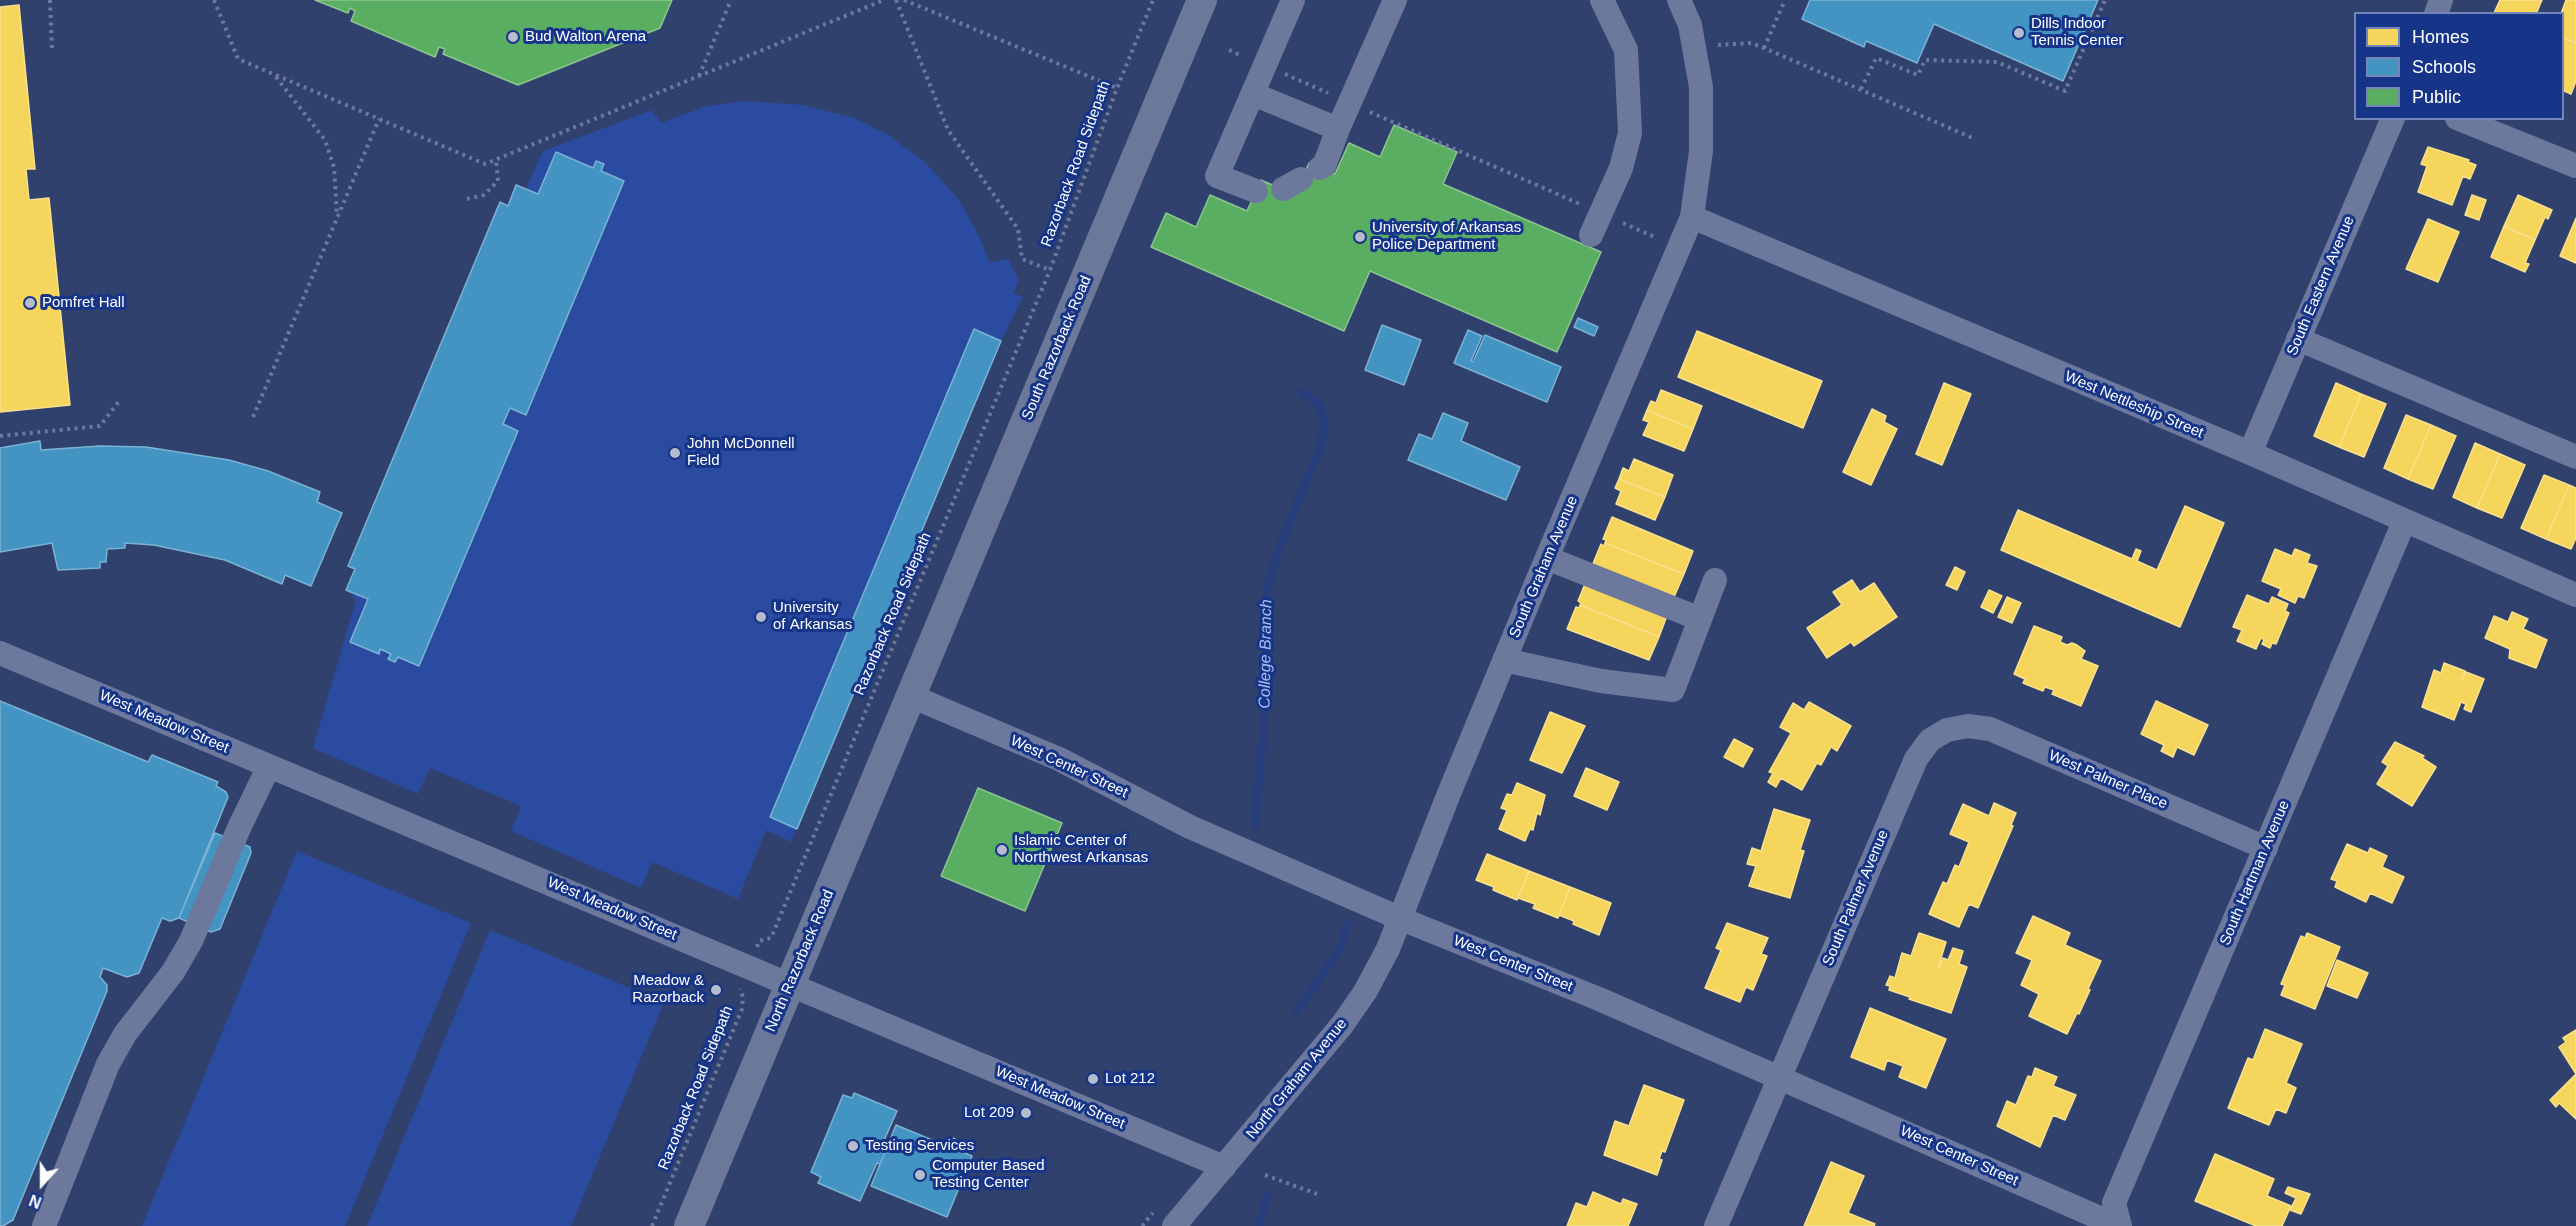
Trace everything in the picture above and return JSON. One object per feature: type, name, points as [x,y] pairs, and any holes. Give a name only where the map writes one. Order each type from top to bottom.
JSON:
[{"type":"main road","name":"South Razorback Road","points":[[911,696],[1202,0]]},
{"type":"main road","name":"North Razorback Road","points":[[689,1226],[911,696]]},
{"type":"street","points":[[1256,191],[1217,176],[1293,0]]},
{"type":"street","points":[[1302,179],[1324,166],[1395,0]]},
{"type":"street","points":[[1591,235],[1621,168],[1630,133],[1626,50],[1602,0]]},
{"type":"street","name":"South Graham Avenue","points":[[1399,918],[1504,660],[1692,218],[1701,151],[1701,87],[1690,25],[1679,0]]},
{"type":"street","points":[[1253,94],[1338,129]]},
{"type":"street","name":"South Eastern Avenue","points":[[2250,453],[2392,120]]},
{"type":"street","points":[[2462,120],[2576,166]]},
{"type":"street","name":"West Nettleship Street","points":[[1692,218],[2250,453],[2576,595]]},
{"type":"street","points":[[2298,339],[2576,457]]},
{"type":"street","name":"South Hartman Avenue","points":[[2119,1226],[2114,1203],[2404,522]]},
{"type":"street","points":[[1547,558],[1700,619]]},
{"type":"street","points":[[1504,660],[1601,681],[1673,690],[1715,580]]},
{"type":"street","name":"West Meadow Street","points":[[0,653],[1224,1167]]},
{"type":"street","name":"West Center Street","points":[[911,696],[1059,759],[1190,827],[1399,918],[1599,999],[2119,1226]]},
{"type":"street","name":"West Palmer Place","points":[[1947,730],[1968,726],[1990,729],[2266,848]]},
{"type":"street","name":"South Palmer Avenue","points":[[1716,1226],[1916,759],[1930,741],[1947,730]]},
{"type":"street","points":[[44,1226],[108,1064],[125,1034],[173,972],[191,941],[239,828],[269,766]]},
{"type":"street","name":"North Graham Avenue","points":[[1174,1226],[1342,1026],[1365,992],[1388,950],[1399,918]]},
{"type":"path","points":[[50,0],[52,49]]},
{"type":"path","points":[[214,0],[238,59],[484,164],[884,0]]},
{"type":"path","points":[[699,76],[731,0]]},
{"type":"path","points":[[896,0],[948,130],[1018,229],[1022,260],[1050,270]]},
{"type":"path","points":[[904,0],[1117,88]]},
{"type":"path","name":"Razorback Road Sidepath","points":[[652,1226],[742,1009],[743,997],[738,987],[759,941],[771,938],[1050,270],[1117,88],[1153,0]]},
{"type":"path","points":[[1764,48],[1785,0]]},
{"type":"path","points":[[1861,89],[1876,58],[1918,75],[1925,60],[1997,62],[2065,91],[2104,0]]},
{"type":"path","points":[[1718,45],[1751,43],[1975,139]]},
{"type":"path","points":[[1229,50],[1661,239]]},
{"type":"path","points":[[274,74],[325,140],[334,167],[337,217]]},
{"type":"path","points":[[253,417],[379,119]]},
{"type":"path","points":[[468,199],[484,195],[498,181],[496,159]]},
{"type":"path","points":[[0,436],[100,426],[120,400]]},
{"type":"path","points":[[1265,1175],[1317,1194]]},
{"type":"path","points":[[1142,1226],[1160,1204]]},
{"type":"shaded area","name":"John McDonnell Field","points":[[747,101],[802,105],[854,118],[890,136],[927,164],[959,200],[980,238],[990,263],[1008,259],[1019,280],[1013,293],[1023,297],[1001,341],[791,842],[766,830],[738,899],[652,862],[641,888],[511,831],[521,806],[430,768],[418,794],[313,748],[356,600],[346,590],[354,569],[348,566],[500,202],[508,205],[516,185],[526,189],[543,151],[652,110],[661,123],[706,106]]},
{"type":"shaded area","points":[[297,851],[471,923],[345,1226],[142,1226]]},
{"type":"shaded area","points":[[490,930],[664,1002],[571,1226],[367,1226]]},
{"type":"building: Homes","points":[[2500,0],[2542,0],[2537,12],[2494,12]]},
{"type":"building: Homes","points":[[2566,0],[2576,0],[2576,43],[2564,38],[2564,12],[2562,12]]},
{"type":"building: Homes","name":"Pomfret Hall","points":[[19,5],[35,169],[26,169],[29,200],[49,198],[70,405],[0,412],[0,7]]},
{"type":"building: Homes","points":[[2564,38],[2576,43],[2576,81],[2571,94],[2564,91]]},
{"type":"building: Homes","points":[[2428,147],[2469,160],[2468,162],[2476,165],[2470,179],[2463,176],[2452,205],[2418,192],[2427,166],[2421,164]]},
{"type":"building: Homes","points":[[2472,195],[2486,200],[2479,220],[2465,215]]},
{"type":"building: Homes","points":[[2518,195],[2552,210],[2548,219],[2545,217],[2535,240],[2504,226]]},
{"type":"building: Homes","points":[[2576,218],[2576,263],[2560,256]]},
{"type":"building: Homes","points":[[2428,219],[2459,232],[2438,282],[2406,269]]},
{"type":"building: Homes","points":[[2504,226],[2535,240],[2525,263],[2529,264],[2525,272],[2491,257]]},
{"type":"building: Homes","points":[[1697,331],[1822,381],[1803,428],[1678,377]]},
{"type":"building: Homes","points":[[1944,383],[1971,394],[1942,465],[1916,454]]},
{"type":"building: Homes","points":[[2336,383],[2361,394],[2339,447],[2314,436]]},
{"type":"building: Homes","points":[[1661,390],[1702,406],[1693,429],[1647,410],[1651,401],[1656,403]]},
{"type":"building: Homes","points":[[2361,394],[2386,404],[2364,457],[2339,447]]},
{"type":"building: Homes","points":[[1872,409],[1886,416],[1884,422],[1897,429],[1871,485],[1843,472]]},
{"type":"building: Homes","points":[[1647,410],[1693,429],[1684,451],[1643,435],[1649,422],[1643,420]]},
{"type":"building: Homes","points":[[2406,415],[2431,425],[2408,479],[2384,468]]},
{"type":"building: Homes","points":[[2431,425],[2456,436],[2433,489],[2408,479]]},
{"type":"building: Homes","points":[[2475,443],[2500,454],[2477,508],[2453,497]]},
{"type":"building: Homes","points":[[2500,454],[2525,465],[2502,518],[2477,508]]},
{"type":"building: Homes","points":[[1634,459],[1673,475],[1665,497],[1619,479],[1623,468],[1629,471]]},
{"type":"building: Homes","points":[[2544,475],[2569,485],[2546,539],[2521,528]]},
{"type":"building: Homes","points":[[1619,479],[1665,497],[1655,520],[1616,504],[1621,491],[1615,488]]},
{"type":"building: Homes","points":[[2569,485],[2576,488],[2576,538],[2571,549],[2546,539]]},
{"type":"building: Homes","points":[[2185,506],[2224,523],[2180,627],[2001,550],[2018,510],[2132,559],[2136,549],[2141,551],[2137,561],[2157,570]]},
{"type":"building: Homes","points":[[1612,517],[1693,551],[1684,574],[1605,543],[1606,540],[1603,539]]},
{"type":"building: Homes","points":[[1605,543],[1684,574],[1674,597],[1592,566],[1601,544],[1604,546]]},
{"type":"building: Homes","points":[[2275,549],[2292,556],[2295,549],[2310,555],[2307,563],[2317,566],[2304,598],[2298,596],[2295,603],[2278,595],[2281,589],[2262,581]]},
{"type":"building: Homes","points":[[1955,567],[1965,572],[1957,590],[1946,585]]},
{"type":"building: Homes","points":[[1587,579],[1668,613],[1659,637],[1580,605],[1578,601]]},
{"type":"building: Homes","points":[[1852,580],[1860,592],[1874,583],[1897,617],[1854,646],[1851,642],[1827,658],[1807,628],[1842,605],[1833,592]]},
{"type":"building: Homes","points":[[1989,590],[2002,596],[1993,613],[1981,607]]},
{"type":"building: Homes","points":[[2247,595],[2269,604],[2272,597],[2288,604],[2285,611],[2289,613],[2276,644],[2272,643],[2270,648],[2262,644],[2264,640],[2261,638],[2256,649],[2237,641],[2242,630],[2233,627]]},
{"type":"building: Homes","points":[[2007,597],[2021,603],[2012,623],[1998,617]]},
{"type":"building: Homes","points":[[1580,605],[1659,637],[1649,660],[1567,629],[1576,607],[1579,608]]},
{"type":"building: Homes","points":[[2512,612],[2528,619],[2523,629],[2547,640],[2536,668],[2509,658],[2510,649],[2485,638],[2494,616],[2508,622]]},
{"type":"building: Homes","points":[[2034,626],[2062,637],[2060,642],[2077,645],[2085,651],[2081,659],[2098,666],[2081,706],[2052,694],[2054,690],[2045,687],[2043,691],[2023,683],[2025,679],[2014,674]]},
{"type":"building: Homes","points":[[2444,663],[2465,671],[2461,681],[2466,672],[2484,679],[2471,712],[2464,709],[2466,704],[2461,702],[2454,720],[2422,707],[2434,670],[2441,673]]},
{"type":"building: Homes","points":[[2156,701],[2208,725],[2194,755],[2177,747],[2173,757],[2161,751],[2164,745],[2141,734]]},
{"type":"building: Homes","points":[[1809,702],[1851,726],[1837,751],[1831,747],[1821,765],[1817,763],[1802,790],[1781,778],[1776,787],[1768,782],[1773,773],[1769,772],[1791,733],[1780,727],[1793,703],[1804,710]]},
{"type":"building: Homes","points":[[1550,712],[1585,726],[1562,773],[1530,760]]},
{"type":"building: Homes","points":[[1734,739],[1753,749],[1743,767],[1724,757]]},
{"type":"building: Homes","points":[[2395,742],[2424,756],[2422,758],[2436,767],[2412,806],[2377,784],[2388,766],[2382,762]]},
{"type":"building: Homes","points":[[1586,768],[1619,782],[1607,810],[1574,796]]},
{"type":"building: Homes","points":[[1517,783],[1545,795],[1540,815],[1537,813],[1533,830],[1530,829],[1525,841],[1499,829],[1507,810],[1501,808],[1507,794],[1512,795]]},
{"type":"building: Homes","points":[[1994,803],[2016,813],[2011,825],[2013,826],[1978,908],[1969,904],[1959,927],[1929,914],[1943,882],[1947,884],[1955,865],[1959,867],[1969,842],[1950,834],[1963,804],[1989,816]]},
{"type":"building: Homes","points":[[1774,809],[1810,820],[1800,850],[1804,851],[1790,898],[1749,886],[1756,866],[1747,864],[1752,848],[1761,851]]},
{"type":"building: Homes","points":[[2347,844],[2368,853],[2370,848],[2387,856],[2382,867],[2404,877],[2392,903],[2370,893],[2366,902],[2335,887],[2337,881],[2331,879]]},
{"type":"building: Homes","points":[[1487,854],[1529,871],[1517,900],[1476,880]]},
{"type":"building: Homes","points":[[1529,871],[1570,887],[1558,918],[1533,908],[1535,904],[1518,898]]},
{"type":"building: Homes","points":[[1570,887],[1611,903],[1599,935],[1559,915]]},
{"type":"building: Homes","points":[[2033,916],[2070,933],[2065,945],[2101,961],[2079,1014],[2077,1013],[2067,1034],[2029,1016],[2039,994],[2021,985],[2032,960],[2016,953]]},
{"type":"building: Homes","points":[[1727,923],[1768,938],[1761,954],[1767,956],[1753,990],[1746,987],[1740,1002],[1705,988],[1721,950],[1716,948]]},
{"type":"building: Homes","points":[[1919,933],[1946,942],[1938,968],[1943,958],[1948,960],[1953,948],[1963,951],[1959,964],[1967,967],[1951,1013],[1909,999],[1910,997],[1889,990],[1890,986],[1886,985],[1890,976],[1895,978],[1902,953],[1911,956]]},
{"type":"building: Homes","points":[[2307,933],[2340,947],[2315,1009],[2281,995],[2285,985],[2281,984],[2301,936],[2305,938]]},
{"type":"building: Homes","points":[[2337,960],[2368,973],[2357,998],[2327,986]]},
{"type":"building: Homes","points":[[1870,1008],[1946,1039],[1926,1088],[1899,1077],[1903,1066],[1887,1060],[1884,1070],[1851,1057]]},
{"type":"building: Homes","points":[[2265,1029],[2302,1044],[2286,1083],[2296,1088],[2286,1113],[2276,1109],[2269,1125],[2228,1108],[2248,1058],[2253,1060]]},
{"type":"building: Homes","points":[[2576,1030],[2576,1074],[2559,1047],[2566,1042],[2563,1038]]},
{"type":"building: Homes","points":[[2035,1068],[2057,1077],[2053,1086],[2076,1095],[2065,1120],[2053,1115],[2040,1147],[1997,1126],[2007,1101],[2016,1105],[2028,1076],[2032,1077]]},
{"type":"building: Homes","points":[[2576,1074],[2576,1119],[2559,1103],[2556,1107],[2550,1100]]},
{"type":"building: Homes","points":[[1644,1085],[1684,1100],[1665,1152],[1662,1151],[1659,1159],[1662,1160],[1657,1175],[1604,1155],[1615,1121],[1629,1126]]},
{"type":"building: Homes","points":[[2215,1154],[2274,1179],[2267,1196],[2291,1206],[2282,1226],[2256,1226],[2195,1201]]},
{"type":"building: Homes","points":[[1831,1162],[1864,1176],[1848,1213],[1875,1224],[1874,1226],[1804,1226]]},
{"type":"building: Homes","points":[[2288,1187],[2310,1194],[2301,1214],[2290,1210],[2296,1198],[2285,1193]]},
{"type":"building: Homes","points":[[1593,1192],[1621,1204],[1623,1199],[1637,1204],[1628,1226],[1567,1226],[1576,1203],[1587,1207]]},
{"type":"building: Schools","name":"Dills Indoor Tennis Center","points":[[1810,0],[2098,0],[2063,81],[1934,24],[1917,63],[1866,41],[1864,47],[1802,19]]},
{"type":"building: Schools","points":[[556,152],[593,168],[596,161],[604,164],[601,171],[624,181],[526,415],[510,408],[503,424],[518,431],[419,666],[398,657],[395,662],[388,659],[391,654],[380,649],[379,654],[350,642],[368,599],[346,590],[355,569],[348,566],[500,202],[508,206],[516,185],[538,194]]},
{"type":"building: Schools","points":[[1578,318],[1598,327],[1594,336],[1574,327]]},
{"type":"building: Schools","points":[[1382,325],[1421,340],[1404,385],[1365,370]]},
{"type":"building: Schools","points":[[974,329],[1001,341],[797,829],[770,817]]},
{"type":"building: Schools","points":[[1468,330],[1482,336],[1471,361],[1473,362],[1485,335],[1561,367],[1547,402],[1454,363]]},
{"type":"building: Schools","points":[[1443,413],[1468,423],[1461,441],[1520,467],[1506,500],[1408,460],[1419,434],[1432,439]]},
{"type":"building: Schools","points":[[40,441],[41,450],[100,446],[146,447],[229,460],[268,471],[320,492],[317,502],[342,513],[311,586],[285,575],[282,584],[225,560],[154,545],[125,543],[125,548],[107,549],[106,562],[100,562],[100,568],[58,570],[52,543],[0,552],[0,448]]},
{"type":"building: Schools","points":[[0,701],[148,762],[152,755],[218,782],[216,786],[226,792],[228,797],[179,918],[170,921],[162,918],[139,973],[127,977],[103,968],[100,977],[107,985],[107,991],[13,1220],[3,1226],[0,1226]]},
{"type":"building: Schools","points":[[215,833],[250,847],[251,853],[220,929],[211,932],[179,918]]},
{"type":"building: Schools","name":"Testing Services","points":[[854,1093],[897,1111],[882,1145],[887,1147],[860,1201],[818,1183],[821,1177],[811,1172],[843,1095],[852,1098]]},
{"type":"building: Schools","name":"Computer Based Testing Center","points":[[896,1125],[949,1147],[953,1138],[958,1141],[955,1149],[972,1156],[947,1217],[871,1186]]},
{"type":"building: Public","name":"Bud Walton Arena","points":[[315,0],[672,0],[660,28],[518,85],[443,54],[445,49],[439,47],[435,57],[351,21],[355,11],[350,8],[348,13]]},
{"type":"building: Public","name":"University of Arkansas Police Department","points":[[1394,125],[1457,152],[1443,184],[1601,252],[1557,352],[1370,271],[1344,331],[1151,247],[1166,213],[1196,227],[1210,195],[1247,211],[1261,180],[1295,195],[1309,163],[1335,174],[1349,143],[1380,157]]},
{"type":"building: Public","name":"Islamic Center of Northwest Arkansas","points":[[978,788],[1062,823],[1025,911],[941,876]]},
{"type":"waterway","name":"College Branch","points":[[1255,826],[1265,709],[1267,588],[1281,543],[1319,451],[1323,434],[1324,420],[1320,406],[1302,392]]},
{"type":"waterway","name":"College Branch","points":[[1297,1011],[1340,949],[1347,925]]},
{"type":"waterway","name":"College Branch","points":[[1259,1226],[1267,1196]]},
{"type":"place","name":"Dills Indoor Tennis Center","points":[[2019,33]]},
{"type":"place","name":"Bud Walton Arena","points":[[513,37]]},
{"type":"place","name":"University of Arkansas Police Department","points":[[1360,237]]},
{"type":"place","name":"Pomfret Hall","points":[[30,303]]},
{"type":"place","name":"John McDonnell Field","points":[[675,453]]},
{"type":"place","name":"University of Arkansas","points":[[761,617]]},
{"type":"place","name":"Islamic Center of Northwest Arkansas","points":[[1002,850]]},
{"type":"place","name":"Meadow & Razorback","points":[[716,990]]},
{"type":"place","name":"Lot 212","points":[[1093,1079]]},
{"type":"place","name":"Lot 209","points":[[1026,1113]]},
{"type":"place","name":"Testing Services","points":[[853,1146]]},
{"type":"place","name":"Computer Based Testing Center","points":[[920,1175]]}]
